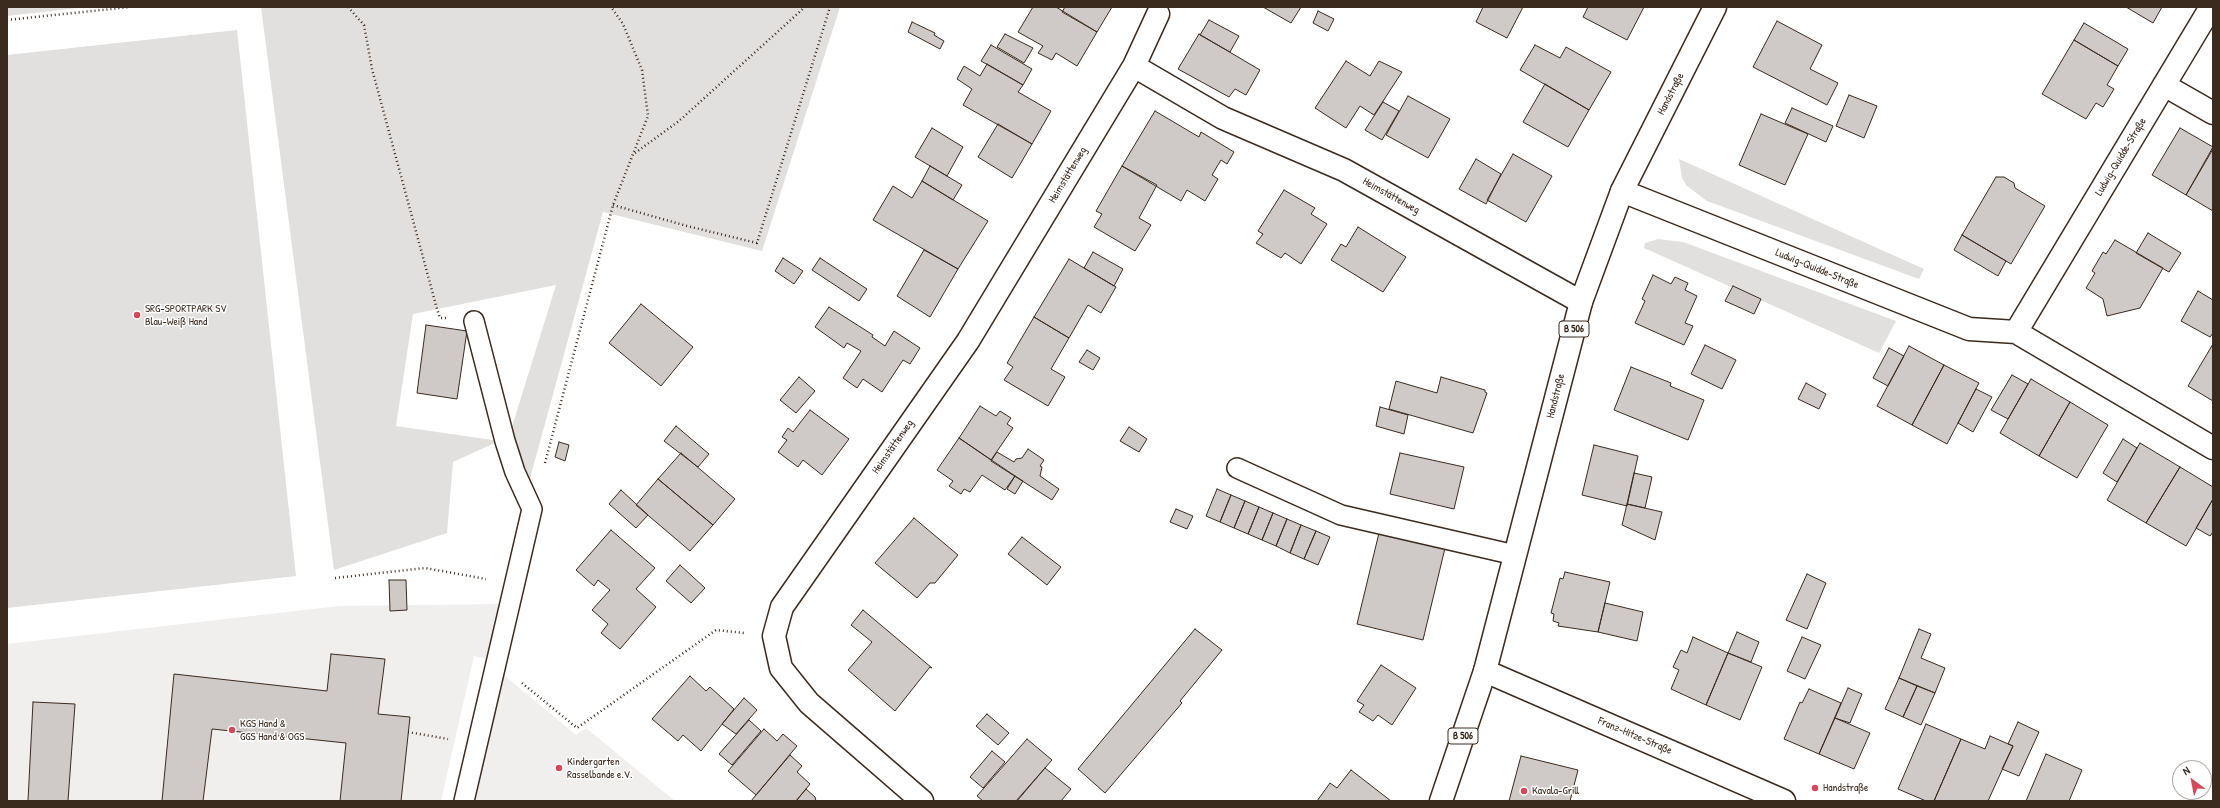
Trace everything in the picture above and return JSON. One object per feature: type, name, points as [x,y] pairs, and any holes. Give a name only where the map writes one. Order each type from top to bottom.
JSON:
[{"type":"street","name":"Handstraße","points":[[1441,801],[1485,671],[1581,302],[1622,191],[1715,7]]},
{"type":"street","name":"Ludwig-Quidde-Straße","points":[[2016,332],[2211,7]]},
{"type":"street","name":"Heimstättenweg","points":[[922,801],[809,702],[781,668],[774,636],[782,607],[968,341],[1134,66],[1158,14]]},
{"type":"street","name":"Heimstättenweg","points":[[1134,66],[1223,118],[1344,170],[1581,302]]},
{"type":"street","points":[[2164,84],[2213,113]]},
{"type":"street","name":"Ludwig-Quidde-Straße","points":[[1622,191],[1969,329],[2016,332],[2213,448]]},
{"type":"street","name":"Franz-Hitze-Straße","points":[[1485,671],[1784,801]]},
{"type":"lane","points":[[464,801],[498,664],[532,509],[515,472],[505,441],[474,321]]},
{"type":"lane","points":[[1237,468],[1341,515],[1515,555]]},
{"type":"path","points":[[7,20],[130,7]]},
{"type":"path","points":[[348,7],[364,25],[372,69],[437,309]]},
{"type":"path","points":[[532,509],[613,205],[648,116],[642,70],[623,24],[611,7]]},
{"type":"path","points":[[634,154],[679,121],[805,7]]},
{"type":"path","points":[[613,205],[687,226],[757,243],[830,7]]},
{"type":"path","points":[[335,578],[426,568],[516,585]]},
{"type":"path","points":[[498,664],[577,728],[716,630],[774,636]]},
{"type":"path","points":[[408,732],[478,744]]},
{"type":"shaded area","points":[[7,7],[87,7],[7,16]]},
{"type":"shaded area","points":[[261,7],[840,7],[762,251],[603,212],[529,482],[510,433],[556,285],[413,314],[396,426],[499,441],[453,462],[447,533],[334,570]]},
{"type":"shaded area","name":"SRG-SPORTPARK SV Blau-Weiß Hand","points":[[237,30],[296,576],[7,608],[7,55]]},
{"type":"shaded area","points":[[1679,159],[1924,269],[1919,279],[1707,201],[1687,186],[1682,178]]},
{"type":"shaded area","points":[[1658,239],[1683,242],[1896,321],[1879,353],[1644,248],[1645,243]]},
{"type":"shaded area","name":"KGS Hand & GGS Hand & OGS","points":[[504,604],[491,660],[474,656],[441,801],[7,801],[7,644],[339,606]]},
{"type":"shaded area","name":"Kindergarten Rasselbande e.V.","points":[[504,675],[576,735],[586,728],[675,801],[475,801]]},
{"type":"building","points":[[1033,7],[1056,7],[1097,32],[1077,66],[1056,53],[1052,60],[1038,53],[1043,46],[1018,32]]},
{"type":"building","points":[[1065,7],[1112,7],[1097,32],[1062,12]]},
{"type":"building","points":[[1263,7],[1301,7],[1291,23]]},
{"type":"building","points":[[1483,7],[1523,7],[1507,38],[1476,22]]},
{"type":"building","points":[[1588,7],[1644,7],[1627,40],[1583,17]]},
{"type":"building","points":[[2126,7],[2162,7],[2153,23]]},
{"type":"building","points":[[1318,11],[1334,19],[1328,31],[1313,23]]},
{"type":"building","points":[[1209,20],[1239,36],[1230,52],[1200,35]]},
{"type":"building","points":[[1777,21],[1822,45],[1810,69],[1838,83],[1827,105],[1753,67]]},
{"type":"building","points":[[912,22],[935,33],[934,35],[944,41],[940,49],[908,32]]},
{"type":"building","points":[[2084,23],[2128,49],[2118,66],[2074,40]]},
{"type":"building","points":[[1005,34],[1033,48],[1024,63],[997,47]]},
{"type":"building","points":[[1199,34],[1260,70],[1246,95],[1235,89],[1229,97],[1178,69]]},
{"type":"building","points":[[2074,40],[2118,66],[2107,85],[2114,89],[2103,107],[2096,103],[2086,119],[2042,94]]},
{"type":"building","points":[[991,45],[1032,69],[1023,85],[981,61]]},
{"type":"building","points":[[1535,45],[1560,58],[1566,47],[1611,72],[1589,110],[1520,70]]},
{"type":"building","points":[[1346,61],[1370,76],[1379,61],[1402,72],[1374,115],[1360,106],[1346,128],[1315,108]]},
{"type":"building","points":[[987,64],[1023,85],[1018,92],[1051,111],[1032,144],[963,105],[972,89],[957,79],[964,66],[980,76]]},
{"type":"building","points":[[1545,84],[1589,110],[1568,147],[1523,122]]},
{"type":"building","points":[[1849,95],[1877,106],[1864,138],[1836,126]]},
{"type":"building","points":[[1408,96],[1450,119],[1428,158],[1386,135]]},
{"type":"building","points":[[1383,102],[1399,111],[1382,140],[1365,130]]},
{"type":"building","points":[[1792,108],[1833,126],[1826,142],[1785,123]]},
{"type":"building","points":[[1155,111],[1199,137],[1201,132],[1234,152],[1227,164],[1221,160],[1212,175],[1218,179],[1205,201],[1187,190],[1181,201],[1122,166]]},
{"type":"building","points":[[1761,114],[1808,134],[1785,185],[1739,165]]},
{"type":"building","points":[[998,124],[1032,144],[1012,178],[978,157]]},
{"type":"building","points":[[932,128],[963,147],[947,176],[915,157]]},
{"type":"building","points":[[2180,128],[2213,147],[2186,195],[2152,175]]},
{"type":"building","points":[[2213,149],[2213,211],[2186,195]]},
{"type":"building","points":[[1513,154],[1552,176],[1526,222],[1487,200]]},
{"type":"building","points":[[1476,159],[1501,174],[1486,204],[1459,189]]},
{"type":"building","points":[[930,166],[962,185],[953,200],[922,181]]},
{"type":"building","points":[[1122,166],[1157,185],[1139,218],[1151,225],[1135,251],[1094,227],[1102,214],[1096,211]]},
{"type":"building","points":[[1996,177],[2004,177],[2014,183],[2015,188],[2045,206],[2011,264],[1962,235]]},
{"type":"building","points":[[922,181],[988,221],[958,269],[873,220],[893,186],[912,198]]},
{"type":"building","points":[[1284,190],[1315,208],[1311,214],[1327,224],[1301,264],[1285,253],[1281,258],[1256,243],[1263,234],[1258,231]]},
{"type":"building","points":[[1358,227],[1406,257],[1383,292],[1331,260],[1341,244],[1346,247]]},
{"type":"building","points":[[2148,233],[2181,253],[2169,272],[2136,253]]},
{"type":"building","points":[[1962,235],[2006,261],[1998,276],[1954,250]]},
{"type":"building","points":[[2115,240],[2163,268],[2140,308],[2107,316],[2103,299],[2086,288],[2095,273],[2092,271],[2103,252],[2106,254]]},
{"type":"building","points":[[924,250],[958,269],[930,317],[897,296]]},
{"type":"building","points":[[1093,252],[1123,269],[1114,286],[1084,268]]},
{"type":"building","points":[[783,258],[803,271],[794,284],[775,271]]},
{"type":"building","points":[[820,258],[867,289],[859,301],[812,270]]},
{"type":"building","points":[[1069,259],[1116,287],[1101,313],[1088,305],[1069,338],[1034,317]]},
{"type":"building","points":[[1653,275],[1671,284],[1675,277],[1688,283],[1685,290],[1697,296],[1685,323],[1693,326],[1684,345],[1635,323],[1645,301],[1642,299]]},
{"type":"building","points":[[1733,286],[1761,299],[1754,314],[1725,301]]},
{"type":"building","points":[[2198,291],[2213,300],[2213,333],[2210,337],[2181,321]]},
{"type":"building","points":[[641,304],[693,347],[661,386],[609,343]]},
{"type":"building","points":[[829,307],[873,335],[872,337],[885,346],[894,331],[920,348],[910,364],[903,360],[882,392],[863,379],[857,388],[843,378],[861,351],[847,343],[844,348],[815,327]]},
{"type":"building","points":[[1034,317],[1069,338],[1051,369],[1065,377],[1048,406],[1004,380],[1013,367],[1007,363]]},
{"type":"building","points":[[426,325],[467,331],[457,399],[417,393]]},
{"type":"building","points":[[2213,344],[2213,401],[2188,386]]},
{"type":"building","points":[[1705,345],[1736,360],[1722,389],[1691,374]]},
{"type":"building","points":[[1909,346],[1944,365],[1912,425],[1877,406]]},
{"type":"building","points":[[1889,348],[1904,356],[1888,386],[1873,378]]},
{"type":"building","points":[[1087,350],[1100,358],[1093,370],[1079,362]]},
{"type":"building","points":[[1944,365],[1979,383],[1947,444],[1912,425]]},
{"type":"building","points":[[1631,367],[1671,383],[1670,386],[1704,400],[1688,440],[1614,410]]},
{"type":"building","points":[[2012,375],[2028,384],[2008,419],[1991,410]]},
{"type":"building","points":[[799,377],[815,391],[796,413],[780,400]]},
{"type":"building","points":[[1441,377],[1485,390],[1487,393],[1473,433],[1389,409],[1396,381],[1437,393]]},
{"type":"building","points":[[2031,379],[2070,402],[2039,456],[2000,433]]},
{"type":"building","points":[[1806,383],[1826,394],[1819,409],[1798,399]]},
{"type":"building","points":[[1976,389],[1992,397],[1973,432],[1958,423]]},
{"type":"building","points":[[2070,402],[2108,425],[2077,478],[2039,456]]},
{"type":"building","points":[[980,406],[996,416],[1000,411],[1011,418],[1007,424],[1013,428],[991,460],[959,438]]},
{"type":"building","points":[[1380,407],[1408,415],[1404,434],[1376,426]]},
{"type":"building","points":[[810,410],[849,439],[822,475],[803,460],[798,467],[778,452],[787,440],[782,437],[788,428],[793,432]]},
{"type":"building","points":[[676,426],[709,454],[698,467],[664,441]]},
{"type":"building","points":[[1129,427],[1147,439],[1139,452],[1120,441]]},
{"type":"building","points":[[959,438],[1015,476],[1005,490],[982,475],[970,492],[964,489],[961,494],[949,486],[953,481],[937,470]]},
{"type":"building","points":[[2123,439],[2137,448],[2117,482],[2103,473]]},
{"type":"building","points":[[559,442],[569,445],[565,461],[555,457]]},
{"type":"building","points":[[2140,443],[2180,467],[2146,523],[2107,500]]},
{"type":"building","points":[[1594,445],[1638,456],[1627,506],[1582,495]]},
{"type":"building","points":[[1028,449],[1044,460],[1040,466],[1042,467],[1040,476],[1059,489],[1052,500],[991,461],[997,452],[1014,462],[1016,459],[1022,458]]},
{"type":"building","points":[[681,453],[735,499],[713,525],[658,479]]},
{"type":"building","points":[[1400,453],[1464,467],[1454,509],[1390,494]]},
{"type":"building","points":[[2180,467],[2213,487],[2213,499],[2186,546],[2146,523]]},
{"type":"building","points":[[1634,473],[1652,477],[1645,508],[1627,504]]},
{"type":"building","points":[[1015,476],[1023,481],[1015,494],[1007,489]]},
{"type":"building","points":[[658,479],[713,525],[690,551],[636,505]]},
{"type":"building","points":[[1217,489],[1231,495],[1220,522],[1206,516]]},
{"type":"building","points":[[621,490],[648,515],[636,528],[609,504]]},
{"type":"building","points":[[1231,495],[1245,501],[1234,528],[1220,522]]},
{"type":"building","points":[[2213,499],[2213,532],[2210,536],[2196,528]]},
{"type":"building","points":[[1245,501],[1259,507],[1248,534],[1234,528]]},
{"type":"building","points":[[1627,504],[1662,512],[1655,540],[1622,525]]},
{"type":"building","points":[[1259,507],[1273,513],[1262,540],[1248,534]]},
{"type":"building","points":[[1176,509],[1193,516],[1187,529],[1170,522]]},
{"type":"building","points":[[1273,513],[1287,519],[1276,546],[1262,540]]},
{"type":"building","points":[[914,518],[958,555],[935,583],[930,583],[917,598],[875,563]]},
{"type":"building","points":[[1287,519],[1301,525],[1290,553],[1276,546]]},
{"type":"building","points":[[1301,525],[1316,531],[1304,559],[1290,553]]},
{"type":"building","points":[[611,530],[655,568],[636,589],[656,607],[620,649],[601,633],[608,624],[592,610],[610,590],[598,580],[594,586],[576,570]]},
{"type":"building","points":[[1316,531],[1330,537],[1318,565],[1304,559]]},
{"type":"building","points":[[1379,533],[1445,548],[1423,640],[1357,624]]},
{"type":"building","points":[[1022,537],[1061,567],[1047,585],[1008,554]]},
{"type":"building","points":[[680,565],[705,588],[691,603],[666,581]]},
{"type":"building","points":[[1565,572],[1610,582],[1598,632],[1558,626],[1559,623],[1553,621],[1554,614],[1551,613],[1560,578],[1563,579]]},
{"type":"building","points":[[1807,574],[1826,583],[1807,629],[1786,620]]},
{"type":"building","points":[[389,580],[406,580],[407,610],[390,611]]},
{"type":"building","points":[[1605,603],[1643,612],[1637,641],[1598,632]]},
{"type":"building","points":[[863,610],[932,668],[930,667],[895,711],[848,670],[872,642],[851,625]]},
{"type":"building","points":[[1195,629],[1222,650],[1180,701],[1182,703],[1105,793],[1078,769]]},
{"type":"building","points":[[1919,629],[1931,634],[1921,658],[1945,668],[1935,693],[1899,678]]},
{"type":"building","points":[[1737,632],[1759,642],[1751,662],[1728,653]]},
{"type":"building","points":[[1693,637],[1728,653],[1706,705],[1671,689],[1679,670],[1673,667],[1681,650],[1687,653]]},
{"type":"building","points":[[1802,637],[1821,645],[1805,679],[1787,671]]},
{"type":"building","points":[[1728,653],[1762,667],[1740,720],[1706,705]]},
{"type":"building","points":[[331,654],[385,659],[378,714],[410,717],[401,801],[340,801],[346,743],[212,729],[203,801],[162,801],[174,674],[327,691]]},
{"type":"building","points":[[1381,665],[1416,688],[1392,725],[1378,715],[1373,721],[1359,712],[1364,705],[1357,701]]},
{"type":"building","points":[[690,676],[706,691],[710,687],[734,709],[701,751],[683,735],[678,741],[652,719]]},
{"type":"building","points":[[1899,678],[1917,686],[1903,717],[1885,709]]},
{"type":"building","points":[[1917,686],[1935,693],[1921,725],[1903,717]]},
{"type":"building","points":[[1848,688],[1862,694],[1850,723],[1835,718]]},
{"type":"building","points":[[1809,689],[1841,703],[1819,754],[1784,739],[1800,702],[1802,703]]},
{"type":"building","points":[[744,698],[757,710],[736,734],[722,724]]},
{"type":"building","points":[[33,702],[75,704],[68,801],[28,801]]},
{"type":"building","points":[[987,714],[1009,733],[998,745],[976,726]]},
{"type":"building","points":[[1835,718],[1870,733],[1854,769],[1819,754]]},
{"type":"building","points":[[749,720],[761,731],[732,765],[719,754]]},
{"type":"building","points":[[2018,722],[2039,732],[2019,776],[2002,769],[2013,746],[2008,744]]},
{"type":"building","points":[[1926,724],[1961,739],[1934,801],[1926,801],[1898,789]]},
{"type":"building","points":[[764,729],[777,741],[783,734],[797,746],[756,795],[728,771]]},
{"type":"building","points":[[1990,736],[2013,746],[1988,801],[1934,801],[1961,739],[1985,749]]},
{"type":"building","points":[[1027,739],[1052,760],[1016,801],[983,801],[977,796]]},
{"type":"building","points":[[992,751],[1005,762],[983,788],[970,777]]},
{"type":"building","points":[[2046,754],[2082,770],[2069,801],[2026,801]]},
{"type":"building","points":[[790,755],[802,766],[797,772],[810,784],[796,801],[751,801]]},
{"type":"building","points":[[1521,756],[1578,770],[1570,801],[1509,801]]},
{"type":"building","points":[[1045,768],[1071,789],[1061,801],[1017,801]]},
{"type":"building","points":[[1351,770],[1391,801],[1317,801],[1330,783],[1337,788]]},
{"type":"building","points":[[806,789],[815,797],[816,801],[796,801]]},
{"type":"place","name":"SRG-SPORTPARK SV Blau-Weiß Hand","points":[[137,315]]},
{"type":"place","name":"KGS Hand & GGS Hand & OGS","points":[[232,730]]},
{"type":"place","name":"Kindergarten Rasselbande e.V.","points":[[559,768]]},
{"type":"place","name":"Handstraße","points":[[1815,788]]},
{"type":"place","name":"Kavala-Grill","points":[[1524,791]]}]
